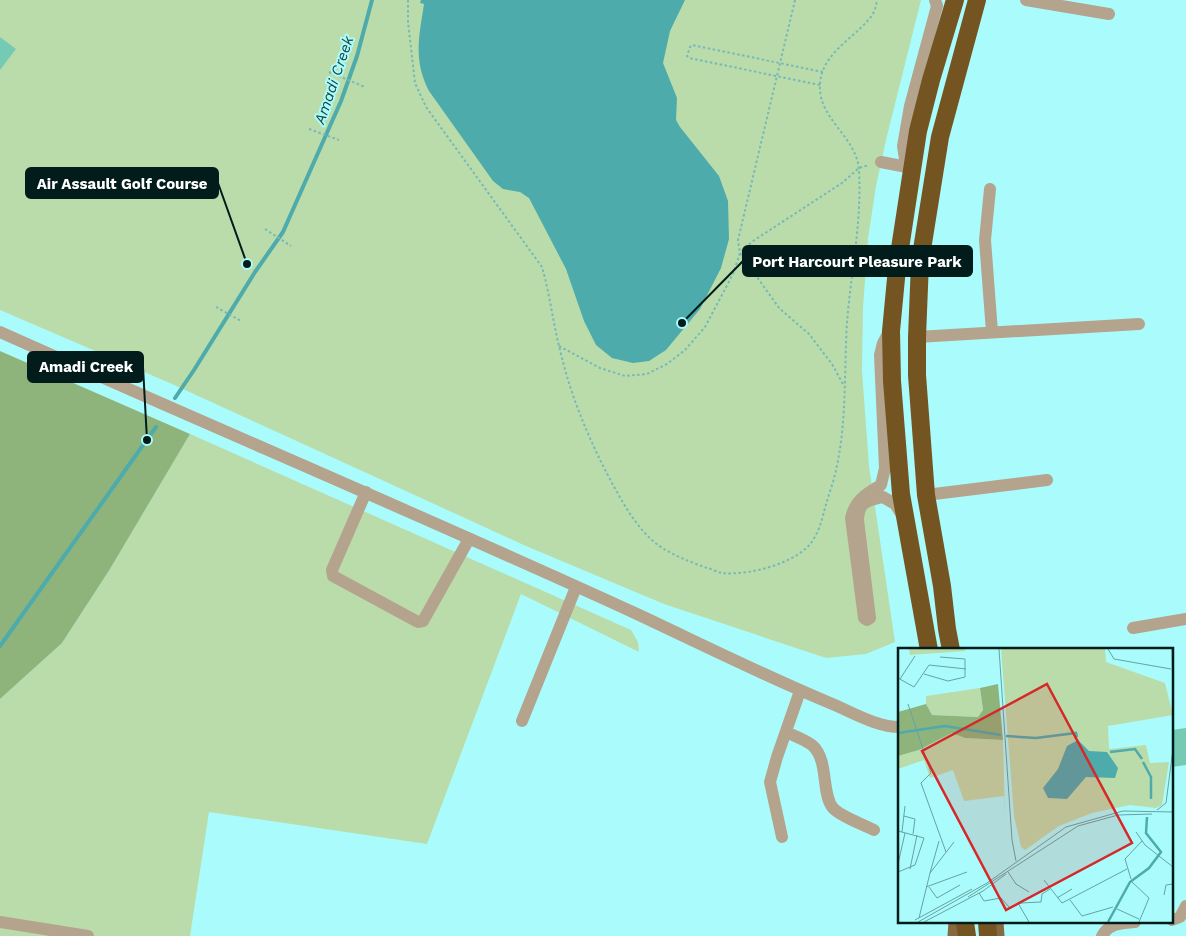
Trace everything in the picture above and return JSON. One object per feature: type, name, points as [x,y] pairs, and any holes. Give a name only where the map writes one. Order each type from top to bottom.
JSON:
[{"type":"highway","points":[[929,648],[906,521],[895,437],[892,328],[897,268],[918,131],[955,0]]},
{"type":"highway","points":[[951,648],[926,495],[917,337],[920,262],[940,137],[977,0]]},
{"type":"street","points":[[912,168],[905,159],[903,146],[910,106],[937,6],[935,0]]},
{"type":"street","points":[[1026,0],[1108,14]]},
{"type":"street","points":[[881,162],[912,168]]},
{"type":"street","points":[[990,189],[986,240],[992,332]]},
{"type":"street","points":[[917,337],[1139,324]]},
{"type":"street","points":[[892,328],[883,343],[880,355],[884,478],[881,485],[857,501],[851,518],[864,618],[868,620],[870,618],[858,511],[868,500],[883,497],[895,504],[906,521]]},
{"type":"street","points":[[0,332],[182,414],[366,492],[800,691],[873,722],[898,727]]},
{"type":"street","points":[[926,495],[1047,480]]},
{"type":"street","points":[[366,492],[332,570],[334,576],[418,622],[423,621],[469,539]]},
{"type":"street","points":[[522,721],[576,587]]},
{"type":"street","points":[[1132,628],[1186,619]]},
{"type":"street","points":[[782,837],[770,782],[800,691]]},
{"type":"street","points":[[786,732],[813,746],[822,762],[826,789],[832,808],[874,830]]},
{"type":"street","points":[[1174,919],[1180,917],[1186,906]]},
{"type":"street","points":[[0,922],[88,936]]},
{"type":"street","points":[[1102,936],[1104,931],[1117,924]]},
{"type":"path","points":[[408,0],[408,22],[415,83],[426,107],[542,267],[550,293],[559,346],[569,388],[593,449],[625,508],[648,537],[677,556],[720,572],[747,573],[772,567],[802,552],[812,542],[819,528],[836,470],[842,433],[848,321],[858,218],[859,168],[855,150],[830,117],[821,96],[820,85],[822,72],[830,59],[846,40],[870,19],[878,0]]},
{"type":"path","points":[[795,0],[738,240],[740,252],[779,308],[809,334],[832,364],[845,387]]},
{"type":"path","points":[[820,85],[689,58],[688,56],[692,45],[822,72]]},
{"type":"path","points":[[329,72],[364,87]]},
{"type":"path","points":[[309,129],[339,140]]},
{"type":"path","points":[[559,346],[600,368],[625,376],[647,374],[667,364],[685,350],[705,327],[733,274],[740,252],[753,241],[842,183],[859,168],[881,162]]},
{"type":"path","points":[[265,229],[291,246]]},
{"type":"path","points":[[216,307],[241,321]]},
{"type":"green space","points":[[0,0],[921,0],[876,186],[868,239],[863,308],[862,371],[869,466],[895,642],[866,654],[826,658],[664,604],[526,546],[172,384],[0,310]]},
{"type":"green space","points":[[0,351],[190,434],[110,569],[62,643],[0,699]]},
{"type":"green space","points":[[190,434],[631,630],[638,642],[639,652],[521,594],[427,844],[209,812],[190,936],[0,936],[0,699],[62,643],[110,569]]},
{"type":"water","points":[[421,0],[685,0],[670,31],[663,63],[677,98],[676,120],[719,176],[728,201],[729,239],[721,268],[700,309],[666,350],[649,361],[633,363],[612,358],[596,345],[584,321],[566,269],[529,198],[520,192],[503,189],[493,181],[429,91],[419,59],[419,38],[424,4],[420,3]]},
{"type":"building","points":[[0,37],[16,49],[0,70]]},
{"type":"building","points":[[1186,728],[1186,765],[1174,767],[1174,730]]},
{"type":"waterway","name":"Amadi Creek","points":[[175,398],[255,272],[283,232],[341,101],[357,56],[372,0]]},
{"type":"waterway","name":"Amadi Creek","points":[[0,646],[156,427]]},
{"type":"place","name":"Air Assault Golf Course","points":[[247,264]]},
{"type":"place","name":"Port Harcourt Pleasure Park","points":[[682,323]]},
{"type":"place","name":"Amadi Creek","points":[[147,440]]}]
